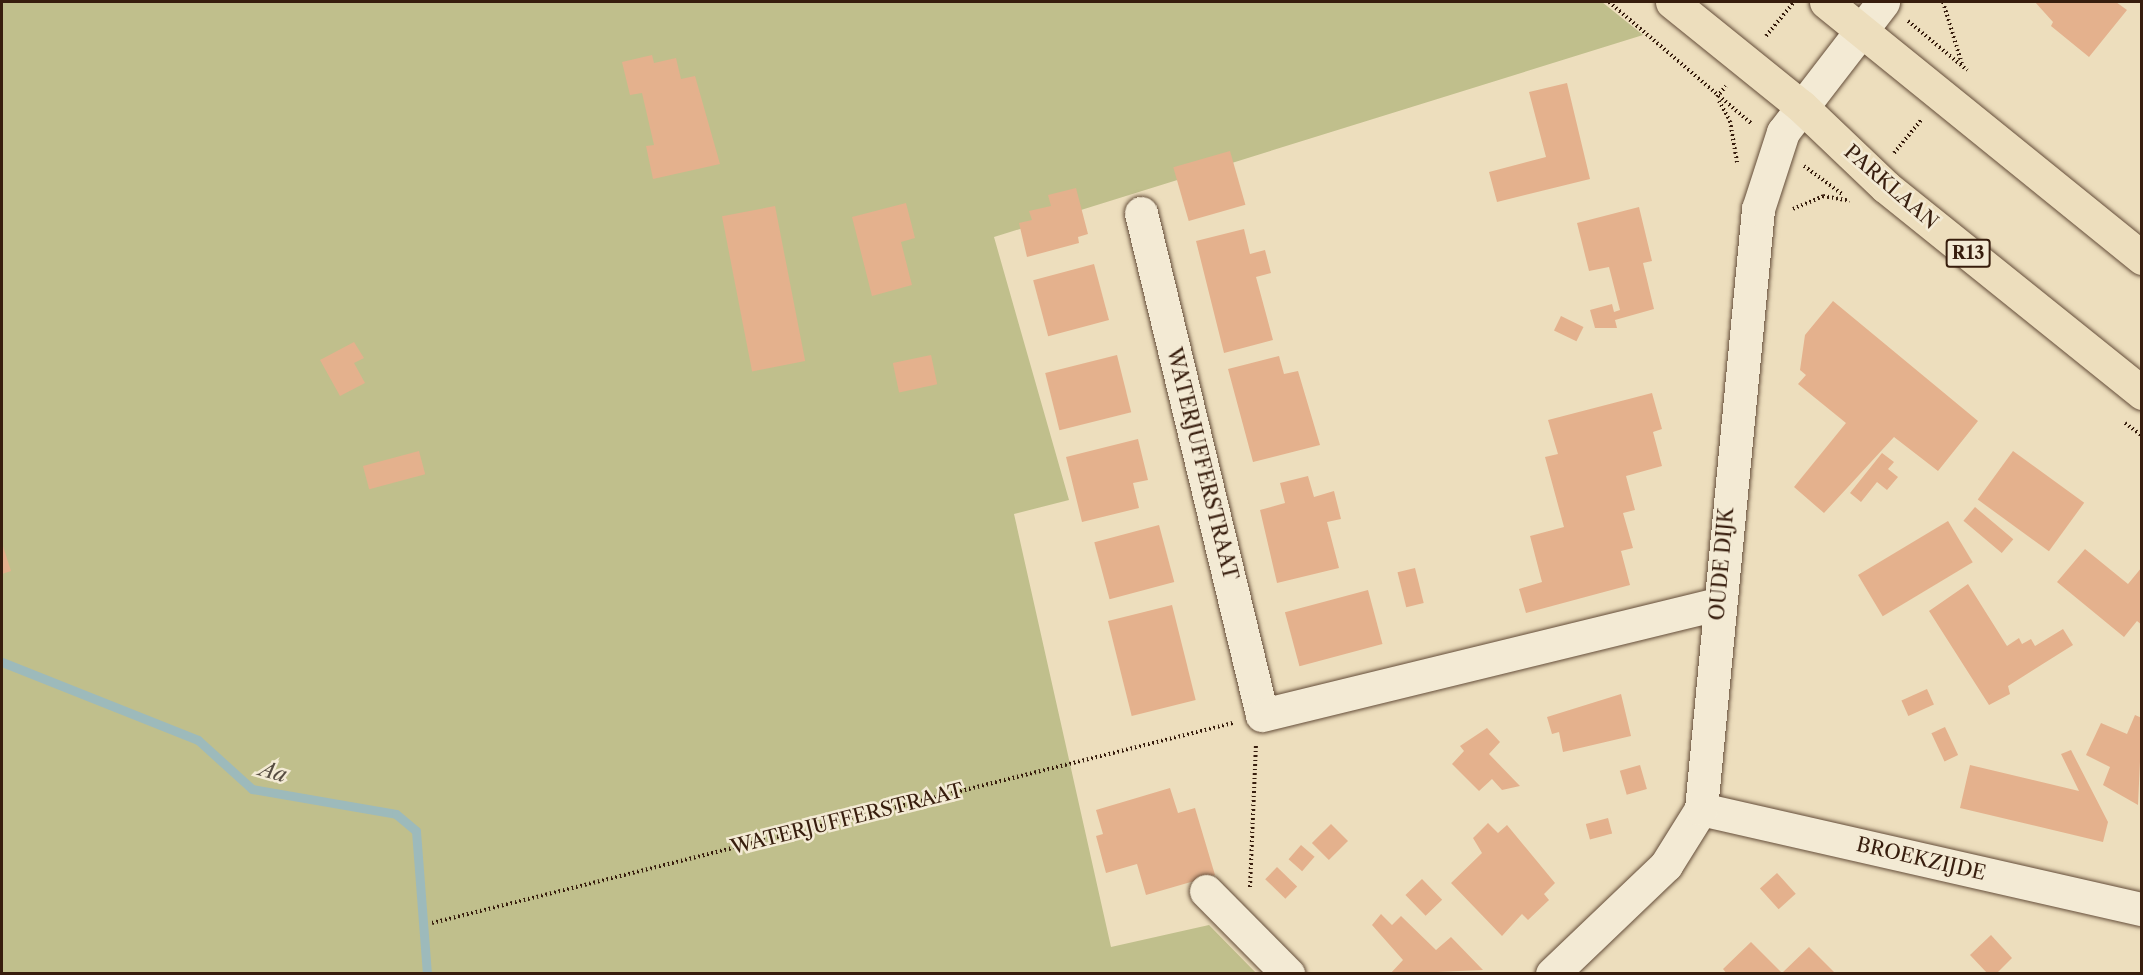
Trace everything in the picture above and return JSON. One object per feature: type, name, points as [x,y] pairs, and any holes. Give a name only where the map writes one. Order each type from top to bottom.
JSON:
[{"type":"main road","name":"PARKLAAN","points":[[1672,2],[1801,106],[1875,177],[2142,393]]},
{"type":"main road","points":[[1826,2],[1861,28],[2142,258]]},
{"type":"street","name":"OUDE DIJK","points":[[1552,974],[1666,865],[1701,809],[1753,238],[1772,160],[1801,106],[1861,28],[1892,9]]},
{"type":"street","name":"WATERJUFFERSTRAAT","points":[[1141,213],[1259,716]]},
{"type":"street","points":[[1259,716],[1719,604]]},
{"type":"street","name":"BROEKZIJDE","points":[[1701,809],[2142,909]]},
{"type":"street","points":[[1206,891],[1288,974]]},
{"type":"path","points":[[1609,2],[1717,97]]},
{"type":"path","points":[[1943,2],[1964,68]]},
{"type":"path","points":[[1892,9],[1964,68]]},
{"type":"path","points":[[1788,213],[1823,196],[1854,202],[1964,68]]},
{"type":"path","points":[[1248,933],[1259,716]]},
{"type":"path","name":"WATERJUFFERSTRAAT","points":[[432,923],[1259,716]]},
{"type":"shaded area","points":[[2,2],[1602,2],[1643,35],[994,237],[1069,500],[1014,514],[1111,947],[1209,925],[1256,973],[2,974]]},
{"type":"building","points":[[2035,2],[2116,2],[2127,10],[2089,57],[2051,26],[2053,22]]},
{"type":"building","points":[[652,55],[654,63],[676,58],[681,79],[695,76],[720,164],[653,179],[646,146],[654,145],[642,93],[630,95],[622,62]]},
{"type":"building","points":[[1567,83],[1590,179],[1497,202],[1489,172],[1546,157],[1529,92]]},
{"type":"building","points":[[1230,151],[1245,205],[1189,221],[1173,167]]},
{"type":"building","points":[[1076,188],[1088,234],[1078,237],[1079,243],[1027,257],[1019,223],[1032,220],[1029,211],[1051,206],[1048,195]]},
{"type":"building","points":[[906,203],[915,238],[901,242],[912,285],[872,296],[852,217]]},
{"type":"building","points":[[775,206],[805,361],[752,371],[722,216]]},
{"type":"building","points":[[1639,207],[1652,261],[1643,263],[1654,309],[1615,320],[1617,328],[1595,328],[1590,310],[1612,304],[1614,312],[1620,310],[1609,267],[1589,271],[1577,223]]},
{"type":"building","points":[[1244,229],[1250,254],[1265,250],[1271,273],[1256,277],[1273,340],[1224,353],[1196,241]]},
{"type":"building","points":[[1094,264],[1109,320],[1048,336],[1033,280]]},
{"type":"building","points":[[1833,301],[1978,421],[1938,471],[1894,437],[1824,513],[1794,487],[1846,423],[1798,384],[1806,375],[1800,370],[1805,335]]},
{"type":"building","points":[[1561,316],[1583,327],[1576,341],[1554,330]]},
{"type":"building","points":[[354,342],[364,358],[354,363],[365,383],[340,396],[320,360]]},
{"type":"building","points":[[931,355],[937,384],[899,392],[893,363]]},
{"type":"building","points":[[1117,355],[1131,412],[1059,430],[1045,373]]},
{"type":"building","points":[[1279,356],[1284,374],[1298,371],[1320,445],[1253,462],[1228,369]]},
{"type":"building","points":[[1652,393],[1662,429],[1653,432],[1662,466],[1626,476],[1635,510],[1623,513],[1633,548],[1621,551],[1630,585],[1526,613],[1519,589],[1542,582],[1530,536],[1564,527],[1545,457],[1558,454],[1548,420]]},
{"type":"building","points":[[1138,439],[1148,480],[1133,483],[1139,508],[1082,522],[1066,457]]},
{"type":"building","points":[[419,451],[425,474],[369,489],[363,466]]},
{"type":"building","points":[[2013,451],[2084,503],[2049,551],[1978,500]]},
{"type":"building","points":[[1882,453],[1894,462],[1888,469],[1898,477],[1887,490],[1877,482],[1861,502],[1850,493]]},
{"type":"building","points":[[1308,476],[1314,497],[1334,491],[1341,519],[1327,522],[1339,568],[1277,583],[1260,510],[1285,503],[1280,483]]},
{"type":"building","points":[[1975,507],[2013,539],[2002,553],[1963,521]]},
{"type":"building","points":[[1948,521],[1973,562],[1883,616],[1858,575]]},
{"type":"building","points":[[1159,525],[1174,582],[1110,599],[1094,542]]},
{"type":"building","points":[[2,543],[11,571],[2,574]]},
{"type":"building","points":[[2085,549],[2128,584],[2142,567],[2142,625],[2137,621],[2124,637],[2057,582]]},
{"type":"building","points":[[1415,568],[1424,603],[1406,607],[1398,572]]},
{"type":"building","points":[[1968,584],[2007,646],[2019,638],[2022,644],[2031,639],[2035,646],[2063,629],[2073,645],[2008,686],[2010,694],[1989,705],[1929,611]]},
{"type":"building","points":[[1368,590],[1382,644],[1299,666],[1285,612]]},
{"type":"building","points":[[1172,605],[1196,700],[1132,716],[1108,621]]},
{"type":"building","points":[[1927,689],[1934,705],[1908,716],[1901,700]]},
{"type":"building","points":[[1621,694],[1631,736],[1563,752],[1559,732],[1552,734],[1547,717]]},
{"type":"building","points":[[2135,715],[2142,718],[2138,805],[2103,785],[2110,767],[2086,755],[2101,723],[2127,734]]},
{"type":"building","points":[[1945,727],[1958,755],[1945,761],[1931,733]]},
{"type":"building","points":[[1487,728],[1500,742],[1489,754],[1520,786],[1502,790],[1492,779],[1479,791],[1452,764],[1464,751],[1460,746]]},
{"type":"building","points":[[2071,750],[2108,822],[2103,842],[1960,808],[1970,765],[2079,791],[2061,754]]},
{"type":"building","points":[[1640,765],[1647,789],[1627,795],[1620,771]]},
{"type":"building","points":[[1170,788],[1178,813],[1195,808],[1215,875],[1146,895],[1137,864],[1106,873],[1096,836],[1103,834],[1096,810]]},
{"type":"building","points":[[1608,818],[1612,833],[1590,839],[1586,824]]},
{"type":"building","points":[[1488,823],[1498,833],[1507,825],[1555,883],[1544,894],[1549,900],[1528,920],[1522,914],[1502,936],[1451,883],[1482,853],[1473,838]]},
{"type":"building","points":[[1331,824],[1348,841],[1329,860],[1312,843]]},
{"type":"building","points":[[1301,845],[1315,857],[1302,871],[1289,859]]},
{"type":"building","points":[[1277,867],[1297,886],[1285,899],[1265,879]]},
{"type":"building","points":[[1777,873],[1796,894],[1779,909],[1760,888]]},
{"type":"building","points":[[1422,879],[1442,900],[1426,916],[1405,895]]},
{"type":"building","points":[[1381,914],[1392,925],[1401,916],[1436,950],[1451,937],[1483,970],[1390,974],[1403,960],[1372,925]]},
{"type":"building","points":[[1991,935],[2012,958],[1996,974],[1988,974],[1970,955]]},
{"type":"building","points":[[1751,942],[1782,973],[1809,947],[1836,974],[1727,974],[1723,969]]},
{"type":"waterway","name":"Aa","points":[[2,662],[198,740],[252,789],[396,814],[416,831],[427,974]]}]
